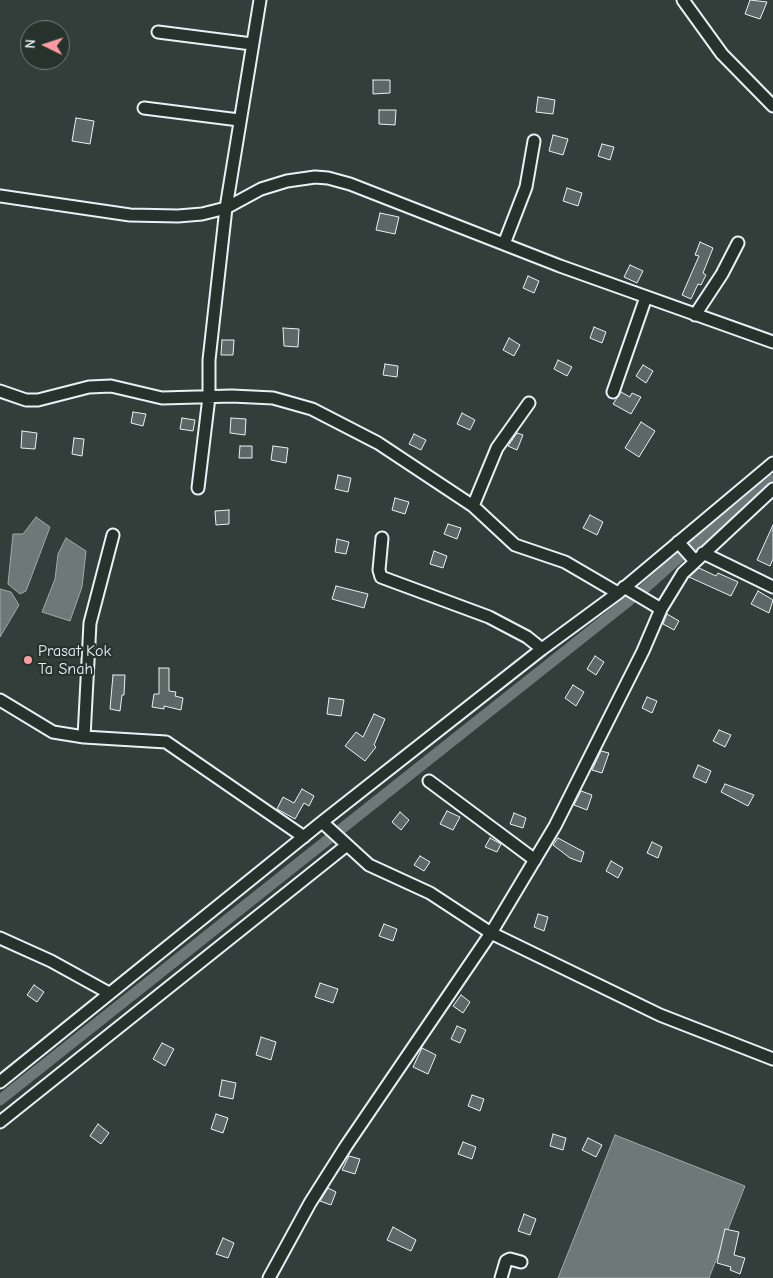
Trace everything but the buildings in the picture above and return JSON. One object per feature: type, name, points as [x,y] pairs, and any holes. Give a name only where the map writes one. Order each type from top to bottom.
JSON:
[{"type":"street","points":[[198,488],[209,396],[209,360],[226,208],[260,0]]},
{"type":"street","points":[[683,0],[722,54],[773,106]]},
{"type":"street","points":[[158,32],[252,44]]},
{"type":"street","points":[[144,108],[239,120]]},
{"type":"street","points":[[504,244],[526,187],[534,142]]},
{"type":"street","points":[[0,196],[130,215],[178,216],[202,214],[226,208],[261,189],[287,181],[315,177],[328,178],[350,184],[504,244],[773,342]]},
{"type":"street","points":[[696,315],[722,274],[738,243]]},
{"type":"street","points":[[613,392],[646,297]]},
{"type":"street","points":[[0,391],[26,400],[38,400],[89,387],[111,386],[162,398],[209,396],[273,398],[312,409],[378,443],[473,506],[515,545],[565,562],[661,608]]},
{"type":"street","points":[[473,506],[497,448],[529,403]]},
{"type":"street","points":[[0,1082],[322,822],[542,649],[621,590],[773,463]]},
{"type":"street","points":[[269,1278],[310,1203],[346,1146],[490,933],[555,826],[643,651],[661,608],[683,573],[773,489]]},
{"type":"street","points":[[84,737],[90,623],[113,535]]},
{"type":"street","points":[[382,538],[379,570],[381,577],[489,617],[527,637],[542,649]]},
{"type":"street","points":[[678,542],[694,561]]},
{"type":"street","points":[[703,553],[773,587]]},
{"type":"street","points":[[0,700],[53,732],[84,737],[166,742],[304,837]]},
{"type":"street","points":[[429,782],[534,860]]},
{"type":"street","points":[[322,822],[369,865],[430,893],[490,933],[660,1015],[773,1060]]},
{"type":"street","points":[[0,1122],[347,845]]},
{"type":"street","points":[[0,938],[51,961],[109,993]]},
{"type":"street","points":[[501,1278],[506,1261],[510,1259],[521,1262]]},
{"type":"shaded area","points":[[36,517],[50,527],[26,591],[20,594],[8,584],[13,534],[23,534]]},
{"type":"shaded area","points":[[66,538],[86,551],[82,587],[70,621],[42,612],[55,579],[58,554]]},
{"type":"shaded area","points":[[0,589],[11,592],[19,605],[0,637]]},
{"type":"shaded area","points":[[615,1135],[745,1186],[709,1278],[558,1278]]},
{"type":"waterway","points":[[692,547],[773,480]]},
{"type":"waterway","points":[[644,589],[682,555]]},
{"type":"waterway","points":[[0,1100],[631,599]]},
{"type":"place","name":"Prasat Kok Ta Snah","points":[[28,660]]}]
